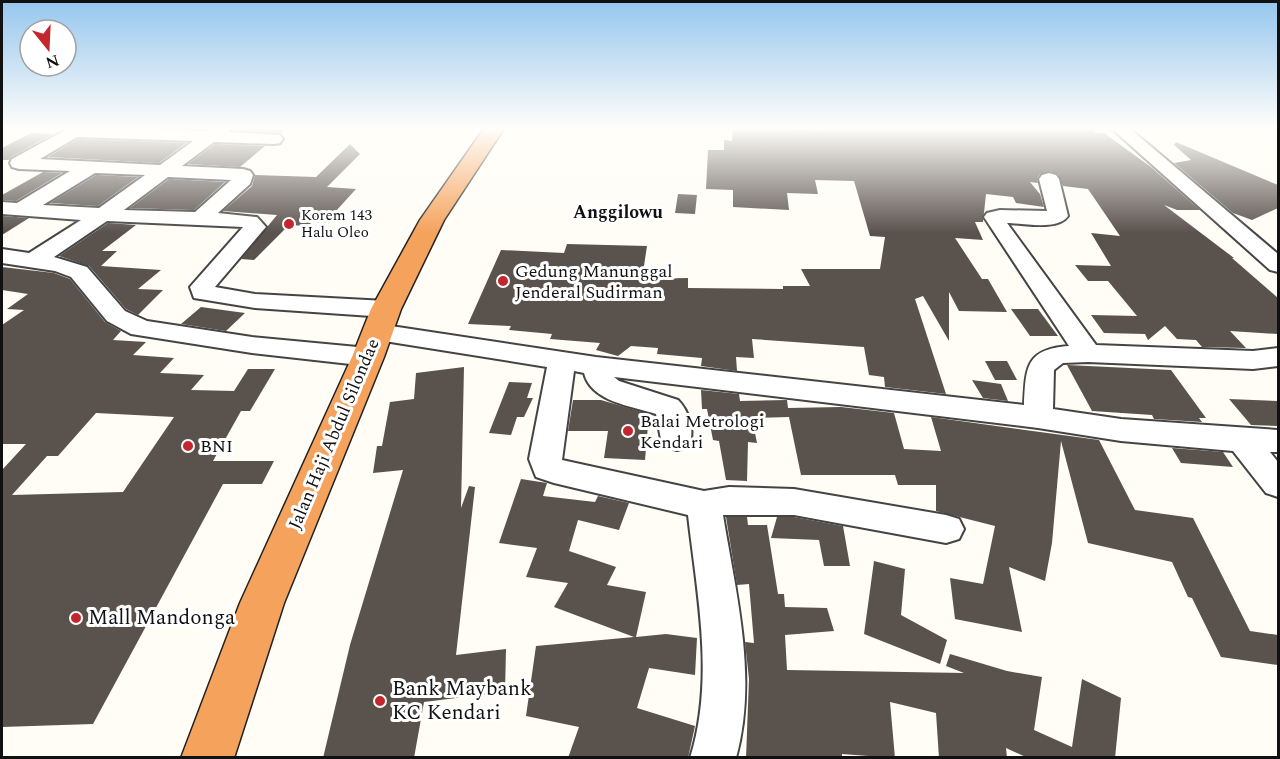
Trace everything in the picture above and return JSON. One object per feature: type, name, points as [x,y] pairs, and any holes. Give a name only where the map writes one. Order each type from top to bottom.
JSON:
[{"type":"highway","name":"Jalan Haji Abdul Silondae","points":[[207,758],[262,603],[377,332],[432,220],[471,162]]},
{"type":"street","points":[[20,162],[243,175],[243,180],[200,219]]},
{"type":"street","points":[[11,208],[99,162]]},
{"type":"street","points":[[35,260],[177,162]]},
{"type":"street","points":[[1159,162],[1278,265]]},
{"type":"street","points":[[1049,179],[1058,216],[1044,218],[1000,216],[994,217],[994,220],[1088,353]]},
{"type":"street","points":[[11,208],[103,215],[250,220],[256,225],[202,287],[203,293],[255,301],[377,332],[596,366],[1038,417],[1121,430],[1278,441]]},
{"type":"street","points":[[2,256],[35,260],[79,272],[116,316],[140,328],[252,345],[377,332]]},
{"type":"street","points":[[1038,417],[1040,368],[1048,359],[1059,355],[1088,353],[1253,360],[1278,357]]},
{"type":"street","points":[[562,361],[545,459],[548,468],[567,475],[704,505],[729,500],[794,502],[946,529]]},
{"type":"street","points":[[596,366],[600,381],[609,387],[667,407],[673,412],[677,439]]},
{"type":"street","points":[[1242,440],[1278,484]]},
{"type":"street","points":[[704,505],[726,678],[718,746],[713,758]]},
{"type":"building","points":[[190,162],[245,162],[240,167],[188,164]]},
{"type":"building","points":[[331,162],[352,162],[327,187],[356,189],[325,223],[312,222],[308,226],[289,225],[254,260],[241,259],[277,215],[223,211],[252,186],[255,175],[316,177]]},
{"type":"building","points":[[707,162],[1145,162],[1200,210],[1177,210],[1164,205],[1234,258],[1232,258],[1278,298],[1278,334],[1230,331],[1246,348],[1202,347],[1196,340],[1177,339],[1165,326],[1148,340],[1145,334],[1104,333],[1091,315],[1137,316],[1108,281],[1088,281],[1075,265],[1111,266],[1091,233],[1120,236],[1088,189],[1063,186],[1058,174],[1050,171],[1040,174],[1037,178],[1038,183],[1030,182],[1040,194],[1044,207],[1016,203],[1013,197],[986,194],[983,222],[975,222],[983,240],[955,238],[982,279],[988,279],[1007,312],[959,311],[949,292],[949,341],[923,296],[915,299],[946,394],[885,387],[884,377],[869,375],[864,347],[752,339],[754,358],[736,357],[737,371],[701,366],[702,358],[657,354],[658,348],[631,346],[618,356],[596,350],[600,343],[550,339],[552,334],[509,330],[511,326],[468,324],[501,250],[564,253],[567,244],[647,246],[642,279],[688,278],[688,288],[783,289],[783,286],[810,286],[801,269],[880,269],[885,237],[870,236],[854,181],[815,180],[818,194],[787,193],[789,210],[733,207],[733,190],[706,189]]},
{"type":"building","points":[[1224,162],[1278,185],[1278,208],[1252,220],[1233,213],[1174,163]]},
{"type":"building","points":[[43,172],[62,173],[16,201],[2,200],[2,195]]},
{"type":"building","points":[[96,175],[138,177],[98,206],[50,203]]},
{"type":"building","points":[[169,179],[225,182],[194,210],[130,208]]},
{"type":"building","points":[[678,194],[697,195],[695,214],[675,213]]},
{"type":"building","points":[[2,216],[29,218],[2,235]]},
{"type":"building","points":[[108,223],[136,225],[102,251],[117,251],[101,266],[161,270],[138,289],[163,290],[138,315],[126,309],[89,266],[59,256]]},
{"type":"building","points":[[2,267],[54,273],[70,279],[105,322],[121,331],[113,340],[146,342],[133,355],[174,358],[160,373],[204,375],[191,390],[234,391],[248,369],[275,369],[250,411],[241,411],[213,461],[274,461],[262,484],[223,484],[93,724],[2,727],[2,470],[26,444],[2,444],[2,325],[24,310],[7,309],[28,294],[2,290]],"holes":[[[96,413],[174,417],[123,492],[12,495],[47,456],[58,456]]]},
{"type":"building","points":[[201,307],[245,313],[226,331],[181,324]]},
{"type":"building","points":[[1011,309],[1038,309],[1058,336],[1030,336]]},
{"type":"building","points":[[985,361],[1007,361],[1017,380],[995,380]]},
{"type":"building","points":[[1067,365],[1171,370],[1206,418],[1199,418],[1202,422],[1154,419],[1152,415],[1092,411]]},
{"type":"building","points":[[464,367],[461,508],[469,486],[475,487],[456,655],[506,649],[505,692],[424,702],[414,758],[323,758],[350,645],[403,470],[373,473],[377,446],[382,446],[390,402],[414,399],[416,373]]},
{"type":"building","points":[[972,380],[1001,384],[1008,401],[983,398]]},
{"type":"building","points":[[509,382],[532,383],[527,398],[533,398],[524,417],[517,417],[511,435],[489,433]]},
{"type":"building","points":[[701,390],[739,394],[740,401],[787,400],[788,408],[841,407],[894,413],[904,449],[941,451],[931,417],[1099,440],[1135,510],[1193,518],[1250,631],[1278,635],[1278,665],[1221,657],[1192,598],[1188,597],[1172,562],[1088,543],[1061,441],[1052,543],[1045,581],[1009,567],[1022,632],[955,619],[950,578],[983,584],[995,526],[936,511],[936,485],[898,485],[895,475],[801,475],[789,417],[752,418],[757,443],[748,442],[747,481],[726,480],[719,441],[713,440],[707,409],[702,409]]},
{"type":"building","points":[[1229,399],[1278,401],[1278,426],[1251,425]]},
{"type":"building","name":"Balai Metrologi Kendari","points":[[573,400],[601,400],[649,414],[645,460],[604,458],[608,431],[568,431]]},
{"type":"building","points":[[1172,448],[1223,452],[1233,467],[1181,463]]},
{"type":"building","points":[[521,479],[547,483],[543,496],[595,502],[598,496],[629,503],[619,530],[578,520],[569,551],[616,567],[607,585],[646,592],[636,637],[666,634],[697,638],[695,675],[649,668],[637,708],[695,726],[688,758],[568,758],[579,727],[526,716],[536,646],[634,637],[554,607],[568,583],[526,577],[537,548],[499,543]]},
{"type":"building","points":[[726,517],[747,517],[748,525],[767,525],[778,594],[784,594],[785,607],[827,608],[834,631],[785,635],[787,670],[964,673],[946,666],[950,654],[1007,671],[1042,677],[1034,730],[1072,747],[1082,679],[1121,698],[1115,758],[1028,758],[1006,748],[1007,758],[939,758],[936,713],[890,702],[895,758],[842,754],[842,758],[746,758],[749,679],[745,642],[754,643],[749,584],[737,585]]},
{"type":"building","points":[[777,517],[794,517],[843,526],[850,566],[824,566],[819,540],[771,538]]},
{"type":"building","points":[[874,561],[905,569],[901,615],[947,640],[940,664],[864,634]]},
{"type":"place","name":"Korem 143 Halu Oleo","points":[[289,224]]},
{"type":"place","name":"Gedung Manunggal Jenderal Sudirman","points":[[503,281]]},
{"type":"place","name":"Balai Metrologi Kendari","points":[[628,431]]},
{"type":"place","name":"BNI","points":[[188,446]]},
{"type":"place","name":"Mall Mandonga","points":[[76,618]]},
{"type":"place","name":"Bank Maybank KC Kendari","points":[[380,701]]},
{"type":"district","name":"Anggilowu","points":[[618,212]]}]
